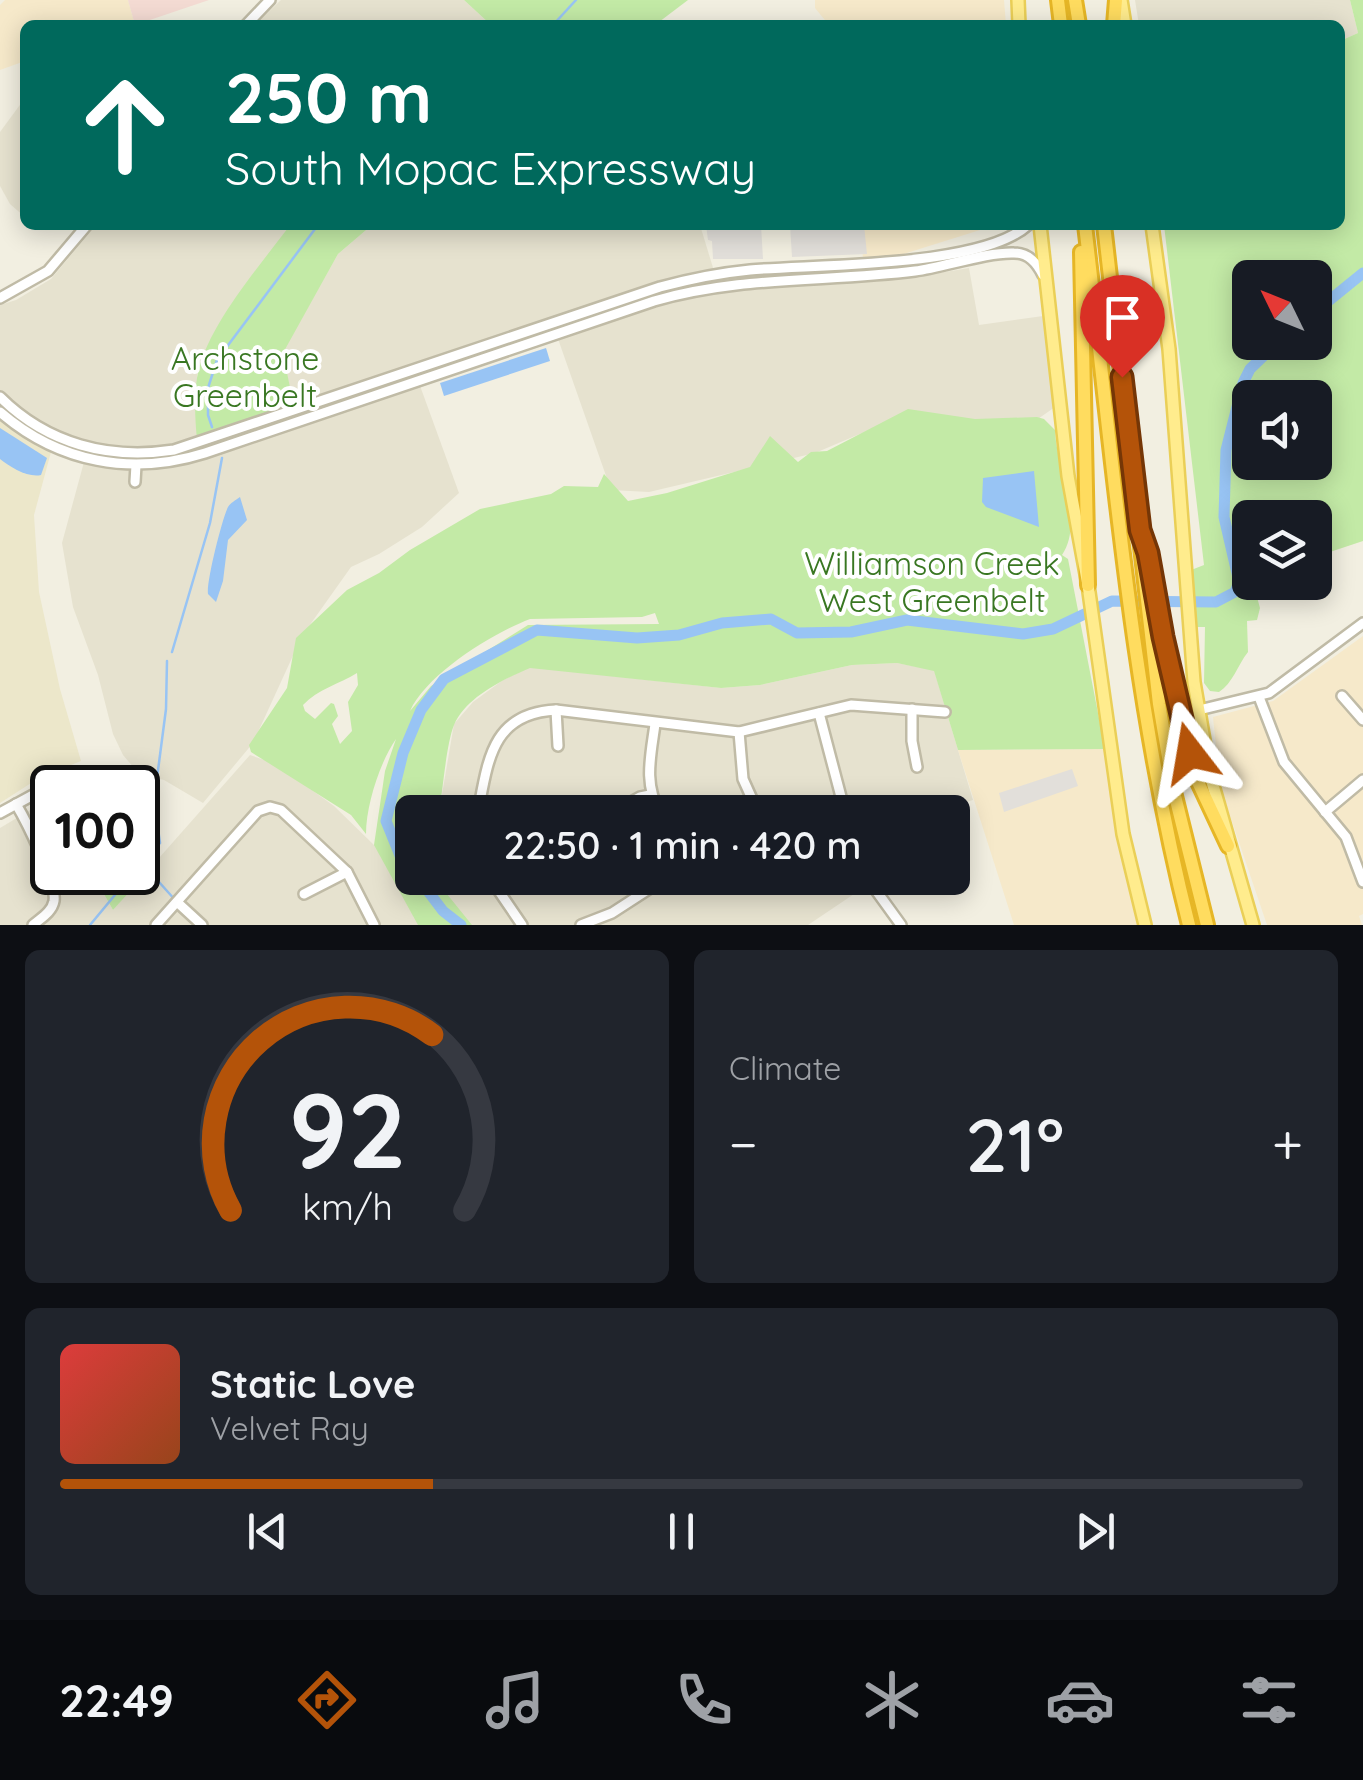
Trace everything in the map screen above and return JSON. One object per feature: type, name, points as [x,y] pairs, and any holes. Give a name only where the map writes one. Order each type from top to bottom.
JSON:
[{"type":"highway","points":[[1084,230],[1088,585]]},
{"type":"highway","points":[[1085,230],[1155,781],[1189,925]]},
{"type":"highway","points":[[1105,230],[1140,530],[1157,638],[1169,765],[1207,925]]},
{"type":"highway","points":[[1157,638],[1198,782],[1228,846]]},
{"type":"main road","points":[[1041,230],[1068,476],[1124,834],[1145,925]]},
{"type":"main road","points":[[1153,230],[1168,349],[1200,710],[1210,775],[1253,925]]},
{"type":"street","points":[[251,20],[270,0]]},
{"type":"street","points":[[0,298],[48,271],[84,230]]},
{"type":"street","points":[[0,397],[38,427],[76,444],[131,454],[174,450],[682,281],[752,270],[887,263],[940,255],[992,242],[1017,230]]},
{"type":"street","points":[[0,412],[30,435],[62,452],[89,460],[136,465],[186,459],[654,300],[703,288],[751,281],[915,271],[1013,253],[1032,259],[1046,282]]},
{"type":"street","points":[[136,465],[136,482]]},
{"type":"street","points":[[1200,710],[1258,697],[1296,676],[1363,623]]},
{"type":"street","points":[[1342,696],[1363,720]]},
{"type":"street","points":[[1258,697],[1284,762],[1352,848],[1363,882]]},
{"type":"street","points":[[482,795],[492,750],[504,731],[528,714],[556,710],[739,732],[852,705],[945,712]]},
{"type":"street","points":[[912,709],[917,768]]},
{"type":"street","points":[[556,710],[558,746]]},
{"type":"street","points":[[819,713],[841,795]]},
{"type":"street","points":[[650,795],[648,778],[655,724]]},
{"type":"street","points":[[739,732],[743,780],[750,795]]},
{"type":"street","points":[[1326,812],[1363,780]]},
{"type":"street","points":[[0,813],[30,796]]},
{"type":"street","points":[[16,804],[32,831],[55,898],[51,909],[34,925]]},
{"type":"street","points":[[156,925],[258,811],[270,807],[281,810],[347,872],[374,925]]},
{"type":"street","points":[[304,894],[347,872]]},
{"type":"street","points":[[502,895],[522,925]]},
{"type":"street","points":[[581,925],[612,913],[640,895]]},
{"type":"street","points":[[880,895],[901,925]]},
{"type":"street","points":[[177,902],[202,925]]},
{"type":"shaded area","points":[[5,0],[128,0],[134,20],[20,20],[20,63],[0,70],[0,5]]},
{"type":"shaded area","points":[[128,0],[209,0],[150,20],[134,20]]},
{"type":"shaded area","points":[[281,0],[464,0],[486,20],[260,20]]},
{"type":"shaded area","points":[[815,0],[1004,0],[1006,20],[825,20],[815,8]]},
{"type":"shaded area","points":[[1135,0],[1350,0],[1358,33],[1345,39],[1345,20],[1138,20]]},
{"type":"shaded area","points":[[20,105],[20,213],[0,186],[0,132]]},
{"type":"shaded area","points":[[92,230],[286,230],[221,322],[208,347],[197,374],[197,440],[169,448],[140,451],[80,443],[50,431],[0,392],[0,305],[51,279]]},
{"type":"shaded area","points":[[366,230],[702,230],[714,271],[294,407],[282,353],[338,254]]},
{"type":"shaded area","points":[[707,230],[761,230],[763,259],[713,259],[712,241],[708,240]]},
{"type":"shaded area","points":[[790,230],[865,230],[867,254],[792,257]]},
{"type":"shaded area","points":[[861,230],[980,230],[894,257],[863,260]]},
{"type":"shaded area","points":[[969,268],[979,325],[1043,316],[1055,407],[1015,435],[888,422],[815,453],[649,492],[611,490],[557,336],[647,305],[739,285]]},
{"type":"shaded area","points":[[419,383],[459,493],[422,527],[351,567],[302,636],[253,743],[203,803],[160,779],[160,765],[132,765],[123,755],[73,607],[62,543],[84,462],[133,468],[168,466]]},
{"type":"shaded area","points":[[0,417],[51,452],[34,515],[39,592],[60,689],[81,761],[71,765],[30,765],[30,784],[0,803]]},
{"type":"shaded area","points":[[1363,636],[1363,914],[1359,916],[1362,925],[1267,925],[1220,786],[1213,717],[1273,701]]},
{"type":"shaded area","points":[[897,663],[934,670],[973,800],[970,801],[970,795],[442,795],[454,724],[473,702],[503,680],[530,667],[721,688],[760,685],[852,665]]},
{"type":"shaded area","points":[[1105,749],[1114,820],[1137,925],[1014,925],[958,750]]},
{"type":"shaded area","points":[[250,755],[276,764],[334,806],[374,845],[395,846],[395,895],[853,895],[808,925],[0,925],[0,828],[30,810],[30,895],[104,895],[113,910],[126,895],[160,895],[160,857]]},
{"type":"shaded area","points":[[1072,769],[1078,786],[1004,812],[999,793]]},
{"type":"green space","points":[[464,0],[688,0],[662,20],[486,20]]},
{"type":"green space","points":[[1350,0],[1363,0],[1363,541],[1332,551],[1332,500],[1232,500],[1232,600],[1258,600],[1260,608],[1257,620],[1247,621],[1248,652],[1224,688],[1210,691],[1204,683],[1205,627],[1190,627],[1186,572],[1204,565],[1165,230],[1345,230],[1345,39],[1358,33]]},
{"type":"green space","name":"Archstone Greenbelt","points":[[286,230],[366,230],[338,254],[283,353],[294,407],[197,440],[195,409],[202,359],[235,298]]},
{"type":"green space","name":"Williamson Creek West Greenbelt","points":[[908,409],[975,419],[1037,417],[1055,430],[1071,526],[1062,555],[1068,559],[1105,749],[958,750],[934,671],[897,663],[852,665],[760,685],[721,688],[530,668],[487,690],[460,715],[449,744],[442,795],[395,795],[395,883],[374,845],[385,771],[396,739],[375,784],[366,834],[351,815],[251,752],[249,745],[287,688],[296,638],[347,590],[480,509],[551,494],[564,486],[598,487],[604,474],[628,501],[667,493],[750,467],[770,436],[798,462],[811,452],[827,451]],"holes":[[[655,613],[659,624],[528,625],[431,686],[410,711],[418,697],[445,670],[497,634],[530,619],[642,617]],[[357,673],[358,685],[348,702],[352,731],[340,744],[332,724],[338,716],[334,704],[315,719],[303,705]]]},
{"type":"green space","points":[[104,895],[127,895],[113,910]]},
{"type":"green space","points":[[402,895],[448,895],[472,925],[418,925]]},
{"type":"water","points":[[546,348],[550,361],[444,396],[440,383]]},
{"type":"water","points":[[0,428],[47,458],[41,475],[25,473],[0,459]]},
{"type":"water","points":[[1034,471],[1039,527],[982,502],[983,478]]},
{"type":"water","points":[[240,497],[247,520],[228,540],[216,602],[208,594],[209,577],[228,507]]},
{"type":"waterway","points":[[558,20],[576,0]]},
{"type":"waterway","points":[[212,427],[208,388],[217,360],[314,230]]},
{"type":"waterway","points":[[1332,298],[1363,273]]},
{"type":"waterway","points":[[395,843],[386,821],[403,753],[421,710],[444,679],[537,630],[637,638],[771,619],[797,633],[851,632],[907,620],[1023,634],[1053,629],[1112,601],[1216,602],[1235,592],[1239,582],[1224,517],[1226,450],[1243,383],[1259,360]]},
{"type":"waterway","points":[[172,652],[210,523],[222,458]]},
{"type":"waterway","points":[[159,765],[167,661]]},
{"type":"waterway","points":[[160,883],[176,901]]},
{"type":"waterway","points":[[90,925],[115,895]]},
{"type":"waterway","points":[[431,895],[461,925]]},
{"type":"route","points":[[1122,377],[1140,530],[1190,753]]}]
